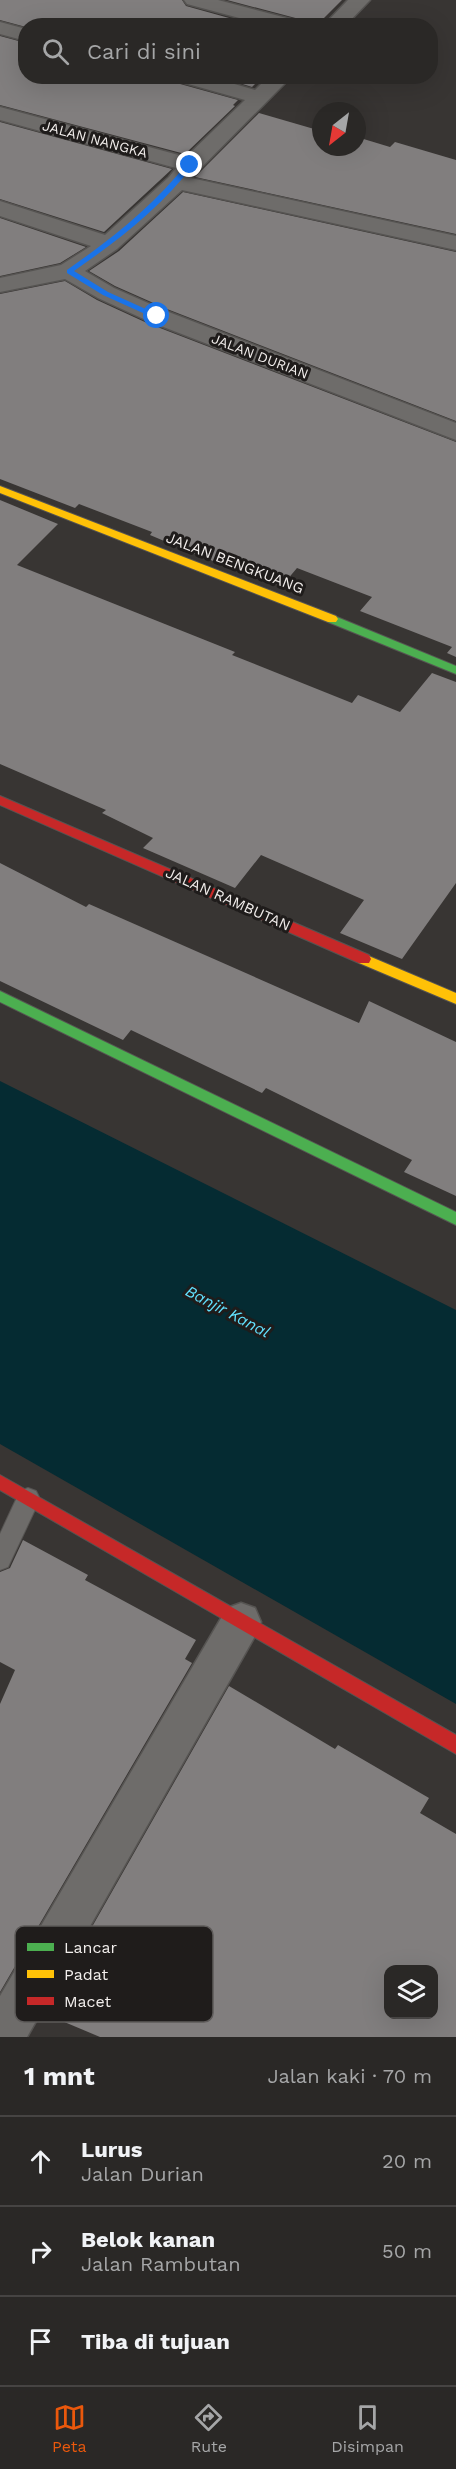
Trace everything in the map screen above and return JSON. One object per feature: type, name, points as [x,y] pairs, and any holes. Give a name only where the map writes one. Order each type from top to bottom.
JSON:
[{"type":"street","points":[[194,0],[264,18]]},
{"type":"street","points":[[341,18],[360,0]]},
{"type":"street","points":[[0,28],[18,33]]},
{"type":"street","points":[[210,84],[261,98]]},
{"type":"street","points":[[0,285],[69,271],[109,244],[274,84]]},
{"type":"street","name":"JALAN NANGKA","points":[[0,112],[183,173],[456,243]]},
{"type":"street","points":[[0,208],[109,244]]},
{"type":"street","name":"JALAN DURIAN","points":[[69,271],[106,293],[157,316],[456,432]]},
{"type":"street","name":"JALAN BENGKUANG","points":[[0,489],[326,616],[456,670]]},
{"type":"street","name":"JALAN RAMBUTAN","points":[[0,800],[456,999]]},
{"type":"street","points":[[0,996],[456,1219]]},
{"type":"street","points":[[0,1482],[456,1745]]},
{"type":"street","points":[[66,1926],[241,1622]]},
{"type":"street","points":[[2,2037],[15,2014]]},
{"type":"lane","points":[[0,1559],[28,1499]]},
{"type":"water","name":"Banjir Kanal","points":[[0,1081],[456,1310],[456,1704],[0,1444]]},
{"type":"building","points":[[0,0],[182,0],[186,6],[229,18],[18,18],[18,25],[0,20]]},
{"type":"building","points":[[227,0],[342,0],[324,18],[295,18]]},
{"type":"building","points":[[0,36],[18,41],[18,84],[180,84],[238,100],[233,105],[235,106],[185,154],[0,105]]},
{"type":"building","points":[[259,113],[312,128],[312,156],[366,156],[366,140],[390,147],[395,142],[456,160],[456,234],[195,177]]},
{"type":"building","points":[[0,122],[172,169],[104,232],[0,199]]},
{"type":"building","points":[[183,192],[456,252],[456,421],[167,309],[115,286],[89,271],[119,251]]},
{"type":"building","points":[[0,218],[86,247],[60,263],[0,276]]},
{"type":"building","points":[[65,281],[97,300],[147,323],[456,442],[456,657],[447,653],[452,647],[360,611],[372,597],[297,568],[281,587],[150,535],[152,532],[79,504],[75,508],[0,479],[0,294]]},
{"type":"building","points":[[0,500],[58,524],[17,565],[235,652],[232,655],[352,703],[358,695],[400,712],[432,673],[456,682],[456,883],[402,959],[340,933],[364,900],[261,855],[235,888],[143,848],[153,838],[102,813],[106,810],[0,764]]},
{"type":"building","points":[[0,863],[86,907],[89,904],[359,1023],[369,1001],[456,1042],[456,1196],[404,1172],[412,1160],[266,1088],[262,1093],[131,1030],[123,1040],[0,981]]},
{"type":"building","points":[[23,1540],[88,1575],[85,1580],[196,1640],[185,1659],[192,1663],[39,1926],[15,1926],[15,1966],[0,1992],[0,1704],[15,1670],[0,1662],[0,1572],[10,1568]]},
{"type":"building","points":[[229,1686],[335,1749],[338,1745],[429,1798],[420,1813],[456,1834],[456,2037],[100,2037],[64,2022],[213,2022],[213,1926],[92,1926]]},
{"type":"traffic: fast","points":[[332,619],[456,670]]},
{"type":"traffic: fast","points":[[0,996],[456,1219]]},
{"type":"traffic: slow","points":[[0,489],[332,619]]},
{"type":"traffic: slow","points":[[364,959],[456,999]]},
{"type":"traffic: jam","points":[[0,800],[364,959]]},
{"type":"traffic: jam","points":[[0,1482],[456,1745]]},
{"type":"route","points":[[157,316],[106,293],[69,271],[109,244],[177,182],[190,165]]}]
